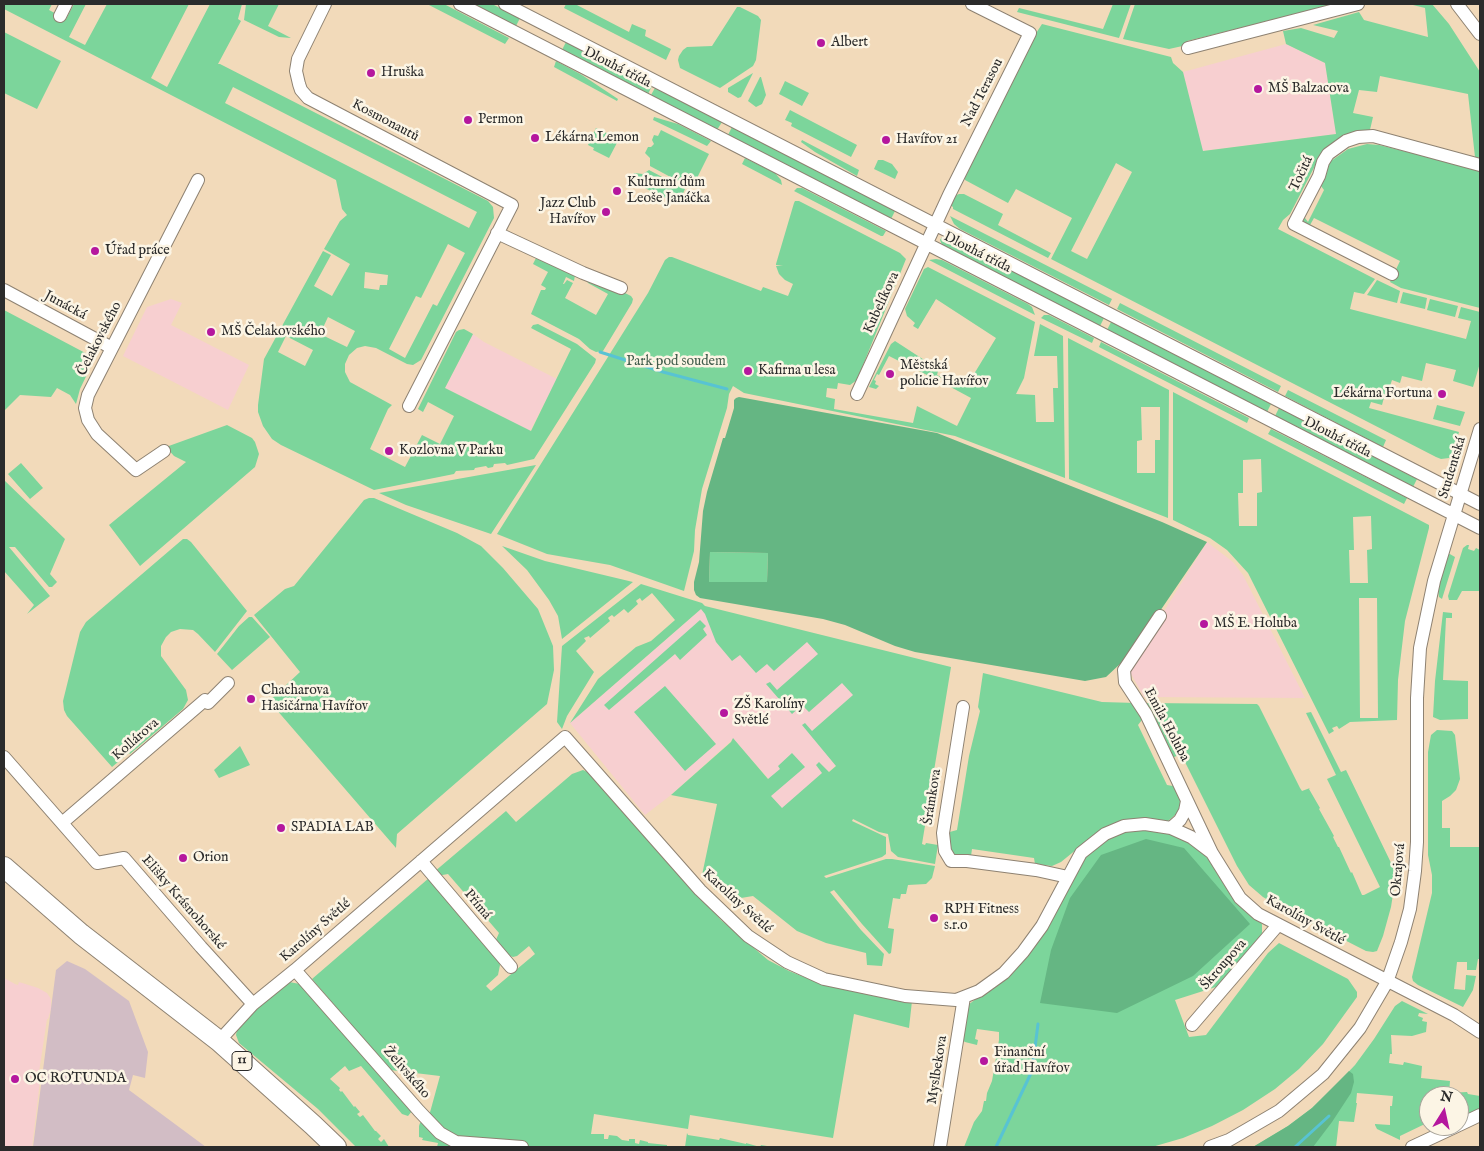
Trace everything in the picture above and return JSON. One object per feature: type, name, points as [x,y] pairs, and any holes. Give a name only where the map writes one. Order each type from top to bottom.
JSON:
[{"type":"main road","name":"11","points":[[4,867],[81,934],[219,1041],[336,1147]]},
{"type":"street","points":[[60,16],[66,4]]},
{"type":"street","name":"Kosmonautů","points":[[325,4],[298,60],[296,71],[301,90],[308,98],[512,205],[409,406]]},
{"type":"street","name":"Dlouhá třída","points":[[460,4],[1480,528]]},
{"type":"street","name":"Dlouhá třída","points":[[505,4],[1480,504]]},
{"type":"street","name":"Nad Terasou","points":[[935,225],[1030,33],[972,4]]},
{"type":"street","points":[[1188,48],[1358,4]]},
{"type":"street","points":[[1457,4],[1480,34]]},
{"type":"street","name":"Točitá","points":[[1392,274],[1294,224],[1319,176],[1323,162],[1328,154],[1346,141],[1358,137],[1372,136],[1480,165]]},
{"type":"street","name":"Čelakovského","points":[[164,451],[136,470],[97,434],[88,420],[85,408],[88,395],[198,180]]},
{"type":"street","name":"Kubelíkova","points":[[857,394],[935,225]]},
{"type":"street","points":[[498,233],[583,273],[621,288]]},
{"type":"street","name":"Junácká","points":[[4,290],[112,348]]},
{"type":"street","name":"Studentská","points":[[1454,515],[1480,429]]},
{"type":"street","name":"Okrajová","points":[[1210,1147],[1229,1140],[1279,1111],[1322,1074],[1360,1028],[1386,982],[1401,942],[1410,909],[1415,871],[1417,842],[1416,698],[1420,648],[1430,596],[1454,515]]},
{"type":"street","name":"Emila Holuba","points":[[1160,616],[1124,670],[1125,682],[1146,714],[1212,853]]},
{"type":"street","name":"Kollárova","points":[[62,824],[205,700],[208,703],[228,683]]},
{"type":"street","name":"Šrámkova","points":[[963,707],[943,833],[945,851],[951,861],[967,861],[1068,876]]},
{"type":"street","name":"Karolíny Světlé","points":[[219,1041],[253,1004],[565,737],[700,890],[748,936],[787,962],[824,979],[905,996],[956,1000],[979,991],[998,978],[1023,952],[1042,926],[1081,853],[1105,834],[1124,826],[1145,824],[1171,828],[1192,837],[1212,853],[1240,898],[1258,914],[1386,982],[1454,1015],[1480,1032]]},
{"type":"street","name":"Elišky Krásnohorské","points":[[4,757],[97,863],[124,858],[253,1004]]},
{"type":"street","points":[[1171,828],[1180,820],[1185,811],[1187,801]]},
{"type":"street","name":"Přímá","points":[[421,861],[511,968]]},
{"type":"street","name":"Škroupova","points":[[1192,1025],[1278,925]]},
{"type":"street","name":"Želivského","points":[[295,970],[440,1133],[456,1142],[522,1147]]},
{"type":"street","name":"Myslbekova","points":[[940,1147],[964,997]]},
{"type":"street","points":[[1412,1147],[1435,1136]]},
{"type":"shaded area","name":"MŠ Balzacova","points":[[1286,44],[1325,63],[1336,134],[1202,151],[1183,72]]},
{"type":"shaded area","points":[[171,299],[182,303],[171,325],[249,365],[228,410],[123,356],[147,307]]},
{"type":"shaded area","points":[[473,334],[484,342],[557,379],[530,431],[445,388]]},
{"type":"shaded area","points":[[1207,542],[1233,562],[1243,575],[1305,698],[1144,697],[1130,672],[1131,664]]},
{"type":"shaded area","name":"ZŠ Karolíny Světlé","points":[[701,609],[831,648],[871,702],[842,760],[781,813],[771,797],[769,779],[733,739],[671,795],[645,815],[570,723]]},
{"type":"shaded area","points":[[67,961],[85,969],[129,1001],[148,1052],[145,1078],[133,1075],[129,1090],[206,1147],[33,1147],[56,970]]},
{"type":"shaded area","points":[[4,978],[18,985],[19,982],[38,988],[47,993],[51,999],[51,1009],[47,1019],[39,1072],[41,1073],[32,1147],[4,1147]]},
{"type":"green space","points":[[4,4],[52,4],[49,10],[66,19],[74,4],[86,4],[69,37],[85,45],[107,4],[189,4],[151,78],[167,87],[210,4],[242,4],[238,19],[241,21],[218,64],[488,201],[493,207],[494,218],[421,360],[413,365],[407,364],[376,348],[365,346],[357,348],[349,355],[345,364],[345,372],[350,382],[392,405],[388,409],[370,449],[405,467],[422,435],[440,444],[454,416],[428,402],[423,412],[418,409],[456,332],[459,330],[464,329],[473,334],[445,388],[531,431],[571,349],[531,328],[533,325],[538,324],[577,344],[596,359],[534,459],[507,465],[505,463],[494,464],[493,467],[488,468],[486,466],[475,468],[474,470],[456,471],[454,474],[374,490],[272,439],[263,426],[258,412],[264,359],[323,251],[331,255],[314,286],[332,296],[350,264],[324,249],[340,221],[347,215],[342,209],[336,180],[4,9]],"holes":[[[233,87],[477,212],[469,228],[225,103]],[[448,244],[465,253],[437,306],[433,304],[405,358],[389,349],[416,296],[421,298]],[[365,272],[388,275],[387,285],[380,285],[379,290],[364,288]],[[328,317],[355,331],[347,347],[320,334]],[[286,336],[313,350],[305,366],[278,352]]]},
{"type":"green space","points":[[246,4],[279,4],[268,26],[291,38],[279,37],[244,20]]},
{"type":"green space","points":[[427,4],[444,4],[509,38],[505,44]]},
{"type":"green space","points":[[473,4],[492,4],[520,18],[516,26]]},
{"type":"green space","points":[[566,4],[575,4],[629,32],[632,24],[646,30],[645,36],[671,49],[666,60],[564,8]]},
{"type":"green space","points":[[1113,4],[1131,4],[1119,38],[1017,12],[1019,8],[1103,29]]},
{"type":"green space","points":[[1135,4],[1337,4],[1187,41],[1187,45],[1169,49],[1123,39]]},
{"type":"green space","points":[[1409,4],[1432,4],[1449,24],[1480,72],[1480,158],[1475,157],[1468,94],[1380,76],[1377,92],[1359,90],[1353,113],[1373,117],[1369,134],[1318,160],[1290,214],[1283,220],[1278,229],[1375,279],[1364,294],[1354,292],[1350,309],[1466,339],[1471,321],[1458,318],[1461,307],[1480,312],[1480,363],[1473,387],[1453,381],[1456,370],[1426,363],[1422,381],[1402,376],[1400,383],[1392,380],[1390,386],[1387,386],[1382,405],[1371,402],[1369,408],[1459,432],[1452,455],[1449,458],[1441,459],[1436,457],[1051,259],[1072,218],[1016,189],[1008,203],[965,180],[1031,41],[1042,24],[1171,57],[1173,63],[1183,72],[1203,151],[1336,134],[1325,63],[1286,44],[1283,31],[1301,28],[1334,38],[1338,31],[1313,25],[1359,12],[1364,20],[1428,37],[1425,8]],"holes":[[[1116,163],[1132,172],[1087,259],[1071,251]]]},
{"type":"green space","points":[[737,7],[758,16],[761,20],[756,60],[753,66],[720,88],[680,68],[678,60],[683,50],[687,47],[712,46]]},
{"type":"green space","points":[[4,32],[61,61],[37,109],[4,93]]},
{"type":"green space","points":[[566,42],[652,86],[648,94],[562,50]]},
{"type":"green space","points":[[556,61],[582,75],[618,99],[617,101],[554,67]]},
{"type":"green space","points":[[753,73],[741,97],[738,98],[728,92],[728,88]]},
{"type":"green space","points":[[760,77],[766,95],[762,104],[756,107],[748,101]]},
{"type":"green space","points":[[785,81],[809,93],[802,106],[779,94]]},
{"type":"green space","points":[[655,88],[722,122],[717,130],[651,95]]},
{"type":"green space","points":[[790,110],[857,145],[851,157],[791,126],[792,123],[785,120]]},
{"type":"green space","points":[[654,117],[678,124],[711,141],[707,146],[653,120]]},
{"type":"green space","points":[[732,127],[895,211],[891,219],[728,135]]},
{"type":"green space","points":[[596,128],[619,139],[609,158],[593,150],[594,148],[588,145]]},
{"type":"green space","points":[[661,130],[709,154],[693,186],[689,187],[650,166],[650,158],[645,153],[648,147],[654,144],[652,140],[654,135],[658,136]]},
{"type":"green space","points":[[802,140],[859,170],[857,176],[815,152],[801,142]]},
{"type":"green space","points":[[1367,144],[1379,145],[1480,170],[1480,308],[1401,288],[1390,282],[1400,261],[1314,218],[1310,225],[1306,227],[1300,218],[1302,214],[1308,222],[1324,190],[1318,182],[1331,161],[1348,149]]},
{"type":"green space","points":[[745,158],[775,173],[781,180],[782,185],[742,164]]},
{"type":"green space","points":[[878,160],[892,164],[898,172],[895,179],[874,169]]},
{"type":"green space","points":[[649,170],[685,189],[678,204],[630,181],[634,173],[643,174]]},
{"type":"green space","points":[[797,188],[802,188],[886,231],[881,236],[794,191]]},
{"type":"green space","points":[[964,194],[1003,214],[998,225],[1051,253],[1048,258],[953,209],[950,205],[954,196]]},
{"type":"green space","name":"Park pod soudem","points":[[795,201],[799,201],[900,253],[906,259],[857,380],[850,385],[838,383],[837,389],[827,388],[826,397],[835,399],[834,409],[913,423],[917,406],[957,426],[971,398],[945,384],[946,380],[937,376],[935,379],[889,356],[879,375],[877,374],[874,380],[876,381],[875,384],[879,386],[876,389],[869,387],[891,344],[895,341],[935,367],[938,371],[937,375],[947,380],[951,377],[966,387],[996,338],[936,299],[918,329],[913,326],[915,323],[907,316],[905,309],[924,269],[928,267],[1035,322],[1024,378],[1016,394],[1035,395],[1036,422],[1054,422],[1053,388],[1058,388],[1057,356],[1034,356],[1040,324],[1063,336],[1065,478],[955,436],[744,393],[733,386],[729,394],[727,408],[702,489],[695,530],[694,551],[684,591],[610,565],[547,554],[497,534],[648,293],[665,260],[672,257],[761,291],[763,287],[788,296],[793,284],[779,274],[776,266],[783,265],[776,264]]},
{"type":"green space","points":[[950,216],[1112,299],[1109,305],[960,229],[954,224]]},
{"type":"green space","points":[[942,237],[946,237],[1104,318],[1100,326],[942,245],[940,240]]},
{"type":"green space","points":[[537,256],[575,275],[574,281],[566,277],[563,284],[567,280],[573,283],[565,298],[596,315],[608,294],[588,283],[586,279],[631,296],[633,299],[632,303],[603,351],[596,352],[590,349],[579,339],[531,314],[541,290],[546,288],[541,285],[548,272],[533,264]]},
{"type":"green space","points":[[929,260],[942,260],[1028,304],[1032,307],[1035,315]]},
{"type":"green space","points":[[1377,280],[1400,291],[1397,303],[1367,295]]},
{"type":"green space","points":[[1403,292],[1427,298],[1425,309],[1400,303]]},
{"type":"green space","points":[[1430,299],[1458,306],[1455,317],[1427,310]]},
{"type":"green space","points":[[1120,303],[1281,386],[1278,392],[1117,309]]},
{"type":"green space","points":[[4,310],[91,356],[93,362],[80,389],[76,404],[70,395],[57,388],[51,397],[20,395],[4,411]]},
{"type":"green space","points":[[1044,315],[1049,315],[1094,338],[1092,343],[1041,318]]},
{"type":"green space","points":[[1111,322],[1271,404],[1267,412],[1107,330]]},
{"type":"green space","points":[[1068,338],[1169,390],[1168,518],[1069,479]],"holes":[[[1141,407],[1160,407],[1160,440],[1155,440],[1155,473],[1137,473],[1137,441],[1142,440]]]},
{"type":"green space","points":[[1101,342],[1249,418],[1247,423],[1099,347]]},
{"type":"green space","points":[[1288,390],[1386,440],[1383,447],[1285,396]]},
{"type":"green space","points":[[1173,392],[1429,525],[1405,621],[1398,680],[1397,720],[1350,722],[1339,729],[1337,726],[1332,728],[1334,731],[1329,734],[1248,573],[1227,550],[1210,538],[1173,520]],"holes":[[[1261,459],[1262,492],[1257,493],[1257,526],[1239,526],[1238,493],[1243,493],[1243,460]],[[1371,516],[1372,549],[1367,550],[1368,583],[1350,583],[1349,550],[1354,550],[1353,517]],[[1359,598],[1377,598],[1378,718],[1360,718]]]},
{"type":"green space","points":[[736,398],[937,433],[1162,522],[1207,542],[1126,661],[1106,677],[1085,681],[915,652],[895,646],[845,625],[823,619],[700,598],[694,590],[694,582],[699,562],[703,511]],"holes":[[[710,552],[768,553],[767,582],[709,582]]]},
{"type":"green space","points":[[1437,405],[1465,412],[1460,426],[1433,419]]},
{"type":"green space","points":[[1279,408],[1417,479],[1413,487],[1275,416]]},
{"type":"green space","points":[[227,425],[252,438],[255,442],[259,454],[255,467],[140,566],[109,525],[186,462],[174,456],[166,447]]},
{"type":"green space","points":[[1271,429],[1407,498],[1404,504],[1268,434]]},
{"type":"green space","points":[[21,463],[43,488],[30,499],[8,474]]},
{"type":"green space","points":[[536,465],[491,534],[406,505],[379,493]]},
{"type":"green space","points":[[4,480],[65,539],[50,574],[57,582],[52,587],[49,587],[15,547],[9,547],[50,596],[27,614],[34,605],[4,571]]},
{"type":"green space","points":[[374,498],[457,533],[481,546],[503,568],[538,609],[553,646],[554,670],[547,704],[397,834],[396,848],[269,701],[300,672],[254,615],[285,589],[294,586],[364,500]]},
{"type":"green space","points":[[183,539],[191,542],[247,611],[215,652],[193,630],[180,629],[171,632],[166,637],[161,646],[161,656],[186,690],[188,700],[183,709],[112,767],[67,716],[64,710],[63,701],[80,632],[86,622]]},
{"type":"green space","points":[[1469,545],[1468,549],[1474,551],[1476,548],[1480,550],[1480,591],[1462,591],[1457,600],[1449,600],[1448,596],[1463,548]]},
{"type":"green space","points":[[502,546],[545,561],[633,582],[562,639],[558,616],[549,600],[527,570]]},
{"type":"green space","points":[[710,552],[768,553],[767,582],[709,582]]},
{"type":"green space","points":[[1448,553],[1455,557],[1442,599],[1439,597],[1438,591]]},
{"type":"green space","points":[[641,584],[702,603],[705,606],[951,667],[922,844],[938,845],[935,864],[898,857],[891,851],[888,834],[879,832],[853,819],[852,821],[886,837],[886,854],[824,876],[826,878],[886,859],[935,866],[932,878],[926,884],[908,885],[906,894],[901,894],[900,899],[893,898],[888,928],[894,929],[891,953],[889,954],[834,890],[830,892],[861,930],[884,954],[882,966],[867,965],[866,953],[826,943],[797,931],[753,896],[741,898],[729,887],[715,890],[702,875],[717,804],[671,795],[731,742],[733,738],[768,779],[780,769],[778,766],[792,753],[805,767],[771,796],[782,808],[822,773],[816,765],[819,762],[829,772],[836,766],[802,725],[805,723],[812,731],[853,695],[842,683],[809,712],[802,705],[792,714],[766,684],[770,682],[777,690],[818,654],[807,642],[774,671],[767,664],[756,673],[740,655],[732,661],[716,642],[705,614],[701,609],[570,723],[598,679],[636,647],[651,641],[675,620],[652,593],[642,601],[640,598],[637,600],[638,604],[628,613],[624,609],[614,617],[612,615],[608,618],[610,621],[590,638],[589,636],[584,638],[586,641],[576,651],[594,672],[567,716],[562,729],[557,722],[562,646]]},
{"type":"green space","points":[[1443,612],[1452,613],[1452,618],[1446,618],[1443,680],[1468,681],[1468,719],[1440,720],[1433,717]]},
{"type":"green space","points":[[249,617],[252,617],[270,637],[232,670],[217,654],[239,626]]},
{"type":"green space","points":[[700,620],[706,626],[703,629],[707,635],[680,660],[675,654],[609,710],[604,705]]},
{"type":"green space","points":[[983,673],[1102,702],[1136,703],[1145,716],[1138,725],[1167,785],[1179,787],[1183,795],[1181,810],[1168,821],[1088,840],[1061,862],[1052,866],[1035,864],[1034,858],[972,849],[971,856],[958,856],[954,854],[951,851],[946,833],[957,830],[969,756],[980,711],[978,707]]},
{"type":"green space","points":[[665,686],[716,744],[685,771],[634,712]]},
{"type":"green space","points":[[1145,703],[1257,704],[1300,788],[1302,791],[1310,788],[1362,895],[1364,895],[1380,887],[1327,779],[1336,775],[1306,713],[1311,712],[1341,772],[1346,770],[1396,875],[1391,907],[1377,951],[1366,951],[1280,907],[1263,897],[1249,885],[1237,866],[1181,754],[1172,758]]},
{"type":"green space","points":[[1437,730],[1452,731],[1455,735],[1460,779],[1456,790],[1442,801],[1442,828],[1450,828],[1450,847],[1480,847],[1480,959],[1478,959],[1476,970],[1467,970],[1467,962],[1457,962],[1454,989],[1465,990],[1466,975],[1476,976],[1473,990],[1463,1007],[1418,985],[1413,981],[1412,977],[1432,893],[1432,875],[1428,855],[1428,752],[1431,735]]},
{"type":"green space","points":[[240,746],[250,765],[219,778],[214,770]]},
{"type":"green space","points":[[583,770],[594,775],[721,920],[768,960],[809,979],[853,991],[912,1001],[909,1028],[854,1014],[833,1138],[690,1115],[688,1129],[594,1114],[591,1134],[604,1134],[604,1139],[608,1139],[609,1135],[617,1136],[622,1140],[629,1141],[629,1139],[635,1139],[635,1143],[639,1144],[640,1140],[667,1145],[667,1147],[437,1147],[438,1143],[422,1140],[423,1138],[419,1137],[420,1123],[429,1116],[440,1076],[390,1070],[312,979],[429,878],[499,959],[498,975],[486,986],[491,991],[535,954],[529,946],[517,956],[513,957],[505,954],[495,942],[499,933],[448,874],[437,876],[434,872],[506,811],[516,822],[572,774]]},
{"type":"green space","points":[[1143,829],[1179,836],[1202,852],[1237,902],[1262,924],[1260,938],[1222,985],[1175,1000],[1189,1037],[1206,1035],[1268,953],[1279,943],[1348,979],[1357,992],[1357,997],[1323,1044],[1299,1069],[1275,1089],[1243,1110],[1183,1138],[1152,1147],[964,1147],[974,1122],[982,1111],[984,1101],[986,1101],[992,1081],[999,1040],[999,1032],[977,1029],[975,1039],[978,1040],[977,1045],[965,1042],[959,1038],[968,1005],[1002,979],[1086,856],[1102,842],[1121,832]]},
{"type":"green space","points":[[1146,839],[1184,848],[1250,924],[1193,976],[1117,1013],[1040,1003],[1051,950],[1070,898],[1101,855]]},
{"type":"green space","points":[[289,982],[300,984],[412,1111],[408,1116],[402,1114],[361,1066],[349,1071],[345,1066],[330,1079],[360,1112],[357,1114],[360,1117],[363,1115],[381,1136],[378,1139],[381,1142],[384,1139],[389,1147],[356,1147],[318,1109],[239,1043],[236,1035],[238,1025]]},
{"type":"green space","points":[[1402,1001],[1428,1014],[1419,1013],[1418,1016],[1423,1018],[1422,1021],[1427,1022],[1426,1032],[1412,1036],[1391,1035],[1392,1054],[1390,1054],[1389,1063],[1403,1065],[1404,1062],[1422,1066],[1421,1078],[1450,1081],[1450,1086],[1419,1086],[1419,1127],[1400,1136],[1400,1140],[1377,1129],[1375,1124],[1390,1125],[1390,1106],[1392,1106],[1393,1096],[1357,1093],[1354,1122],[1339,1121],[1336,1147],[1253,1147],[1288,1126],[1312,1108],[1336,1085],[1355,1065],[1395,1006]]},
{"type":"green space","points":[[1349,1071],[1353,1074],[1354,1082],[1351,1093],[1313,1147],[1253,1147],[1288,1126],[1312,1108]]},
{"type":"green space","points":[[1469,1094],[1480,1096],[1480,1109],[1469,1114]]},
{"type":"green space","points":[[687,1133],[688,1135],[719,1140],[720,1138],[760,1147],[685,1147]]},
{"type":"waterway","points":[[600,352],[663,372],[727,389]]},
{"type":"waterway","points":[[996,1147],[1032,1071],[1038,1024]]},
{"type":"waterway","points":[[1295,1147],[1329,1116]]},
{"type":"place","name":"Albert","points":[[821,43]]},
{"type":"place","name":"Hruška","points":[[371,73]]},
{"type":"place","name":"MŠ Balzacova","points":[[1258,89]]},
{"type":"place","name":"Permon","points":[[468,120]]},
{"type":"place","name":"Lékárna Lemon","points":[[535,138]]},
{"type":"place","name":"Havířov 21","points":[[886,140]]},
{"type":"place","name":"Kulturní dům Leoše Janáčka","points":[[617,191]]},
{"type":"place","name":"Jazz Club Havířov","points":[[606,212]]},
{"type":"place","name":"Úřad práce","points":[[95,251]]},
{"type":"place","name":"MŠ Čelakovského","points":[[211,332]]},
{"type":"place","name":"Kafirna u lesa","points":[[748,371]]},
{"type":"place","name":"Městská policie Havířov","points":[[890,374]]},
{"type":"place","name":"Lékárna Fortuna","points":[[1442,394]]},
{"type":"place","name":"Kozlovna V Parku","points":[[389,451]]},
{"type":"place","name":"MŠ E. Holuba","points":[[1204,624]]},
{"type":"place","name":"Chacharova Hasičárna Havířov","points":[[251,699]]},
{"type":"place","name":"ZŠ Karolíny Světlé","points":[[724,713]]},
{"type":"place","name":"SPADIA LAB","points":[[281,828]]},
{"type":"place","name":"Orion","points":[[183,858]]},
{"type":"place","name":"RPH Fitness s.r.o","points":[[934,918]]},
{"type":"place","name":"Finanční úřad Havířov","points":[[984,1061]]},
{"type":"place","name":"OC ROTUNDA","points":[[15,1079]]}]
